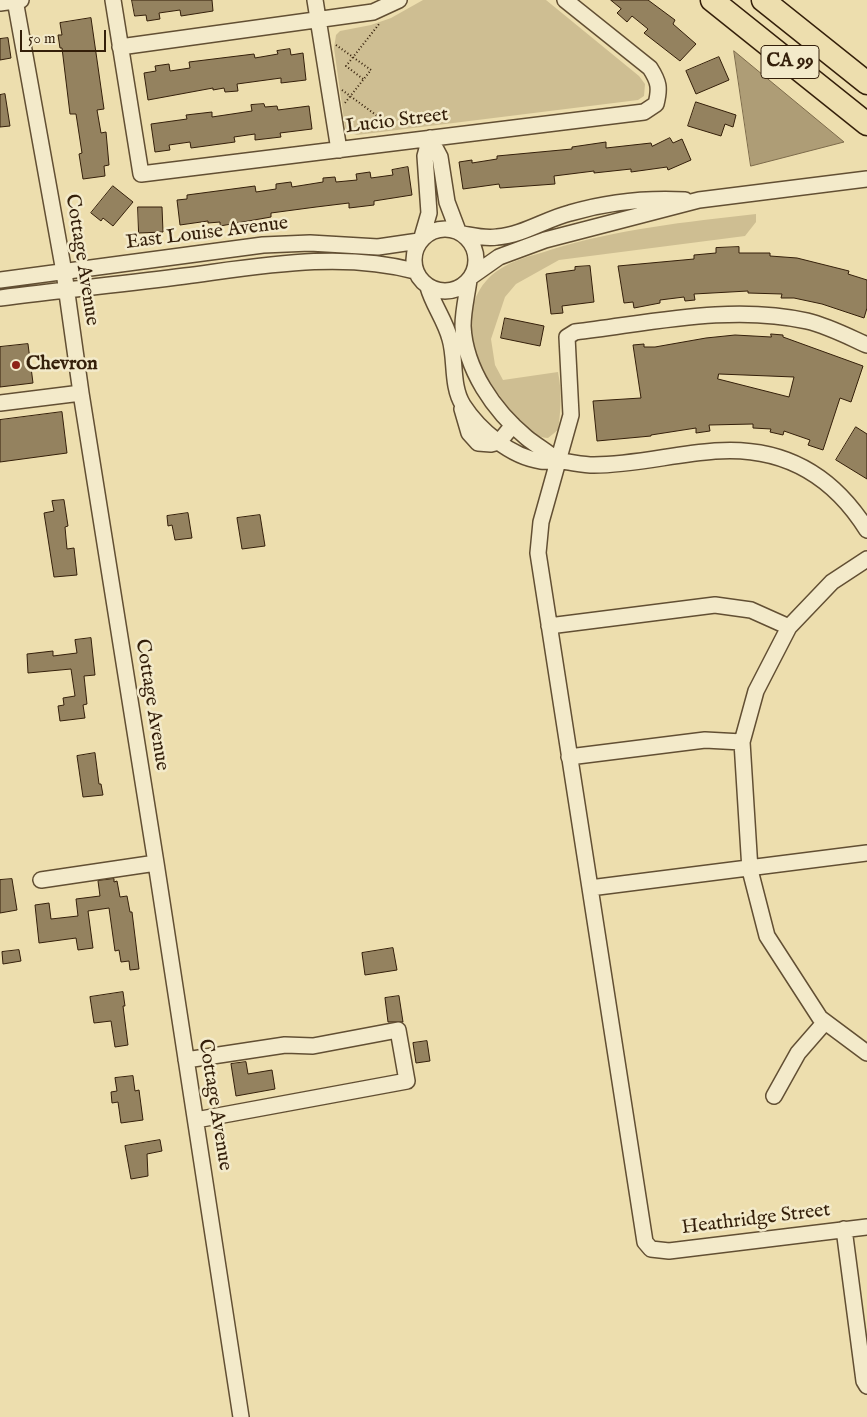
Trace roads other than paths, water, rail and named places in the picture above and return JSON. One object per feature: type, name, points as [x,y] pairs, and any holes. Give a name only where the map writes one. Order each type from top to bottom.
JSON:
[{"type":"highway","name":"CA 99","points":[[712,0],[867,124]]},
{"type":"highway","name":"CA 99","points":[[763,0],[867,83]]},
{"type":"street","points":[[0,3],[17,0]]},
{"type":"street","name":"Cottage Avenue","points":[[17,0],[67,290],[81,393],[156,863],[241,1417]]},
{"type":"street","points":[[113,0],[120,47],[373,12],[399,0]]},
{"type":"street","points":[[315,0],[339,150]]},
{"type":"street","name":"Lucio Street","points":[[120,47],[141,174],[644,112],[656,104],[659,82],[650,68],[565,0]]},
{"type":"street","points":[[430,138],[440,157],[447,202],[460,232],[469,240],[476,256],[470,278],[463,324],[468,358],[491,398],[513,425],[558,461]]},
{"type":"street","points":[[430,138],[424,156],[428,213],[413,260],[415,270],[420,280],[428,287],[450,338],[461,403],[474,419],[499,442],[527,458],[592,465],[735,450],[770,455],[799,465],[830,485],[855,510],[867,530]]},
{"type":"street","name":"East Louise Avenue","points":[[428,287],[436,290],[454,290],[499,257],[545,240],[699,200],[867,179]]},
{"type":"street","name":"East Louise Avenue","points":[[0,280],[263,245],[310,244],[378,247],[421,239],[439,229],[496,238],[507,236],[569,213],[604,205],[663,199],[699,200]]},
{"type":"street","name":"East Louise Avenue","points":[[0,298],[306,262],[369,262],[391,264],[415,270]]},
{"type":"street","points":[[867,345],[833,330],[808,322],[755,314],[705,316],[575,332],[567,336],[571,415],[539,536],[539,569],[590,888],[750,870],[867,853]]},
{"type":"street","points":[[0,403],[81,393]]},
{"type":"street","points":[[499,442],[513,425]]},
{"type":"street","points":[[867,559],[832,582],[789,627],[756,692],[742,742],[750,870],[767,936],[825,1022],[867,1053]]},
{"type":"street","points":[[549,626],[715,605],[751,610],[789,627]]},
{"type":"street","points":[[569,757],[705,740],[742,742]]},
{"type":"street","points":[[41,880],[156,863]]},
{"type":"street","name":"Heathridge Street","points":[[590,888],[642,1233],[645,1242],[651,1249],[669,1252],[867,1226]]},
{"type":"street","points":[[774,1096],[798,1053],[825,1022]]},
{"type":"street","points":[[186,1060],[285,1045],[313,1046],[398,1030],[406,1081],[196,1120]]},
{"type":"street","points":[[844,1229],[864,1380],[867,1386]]},
{"type":"place","name":"Chevron","points":[[16,365]]}]
